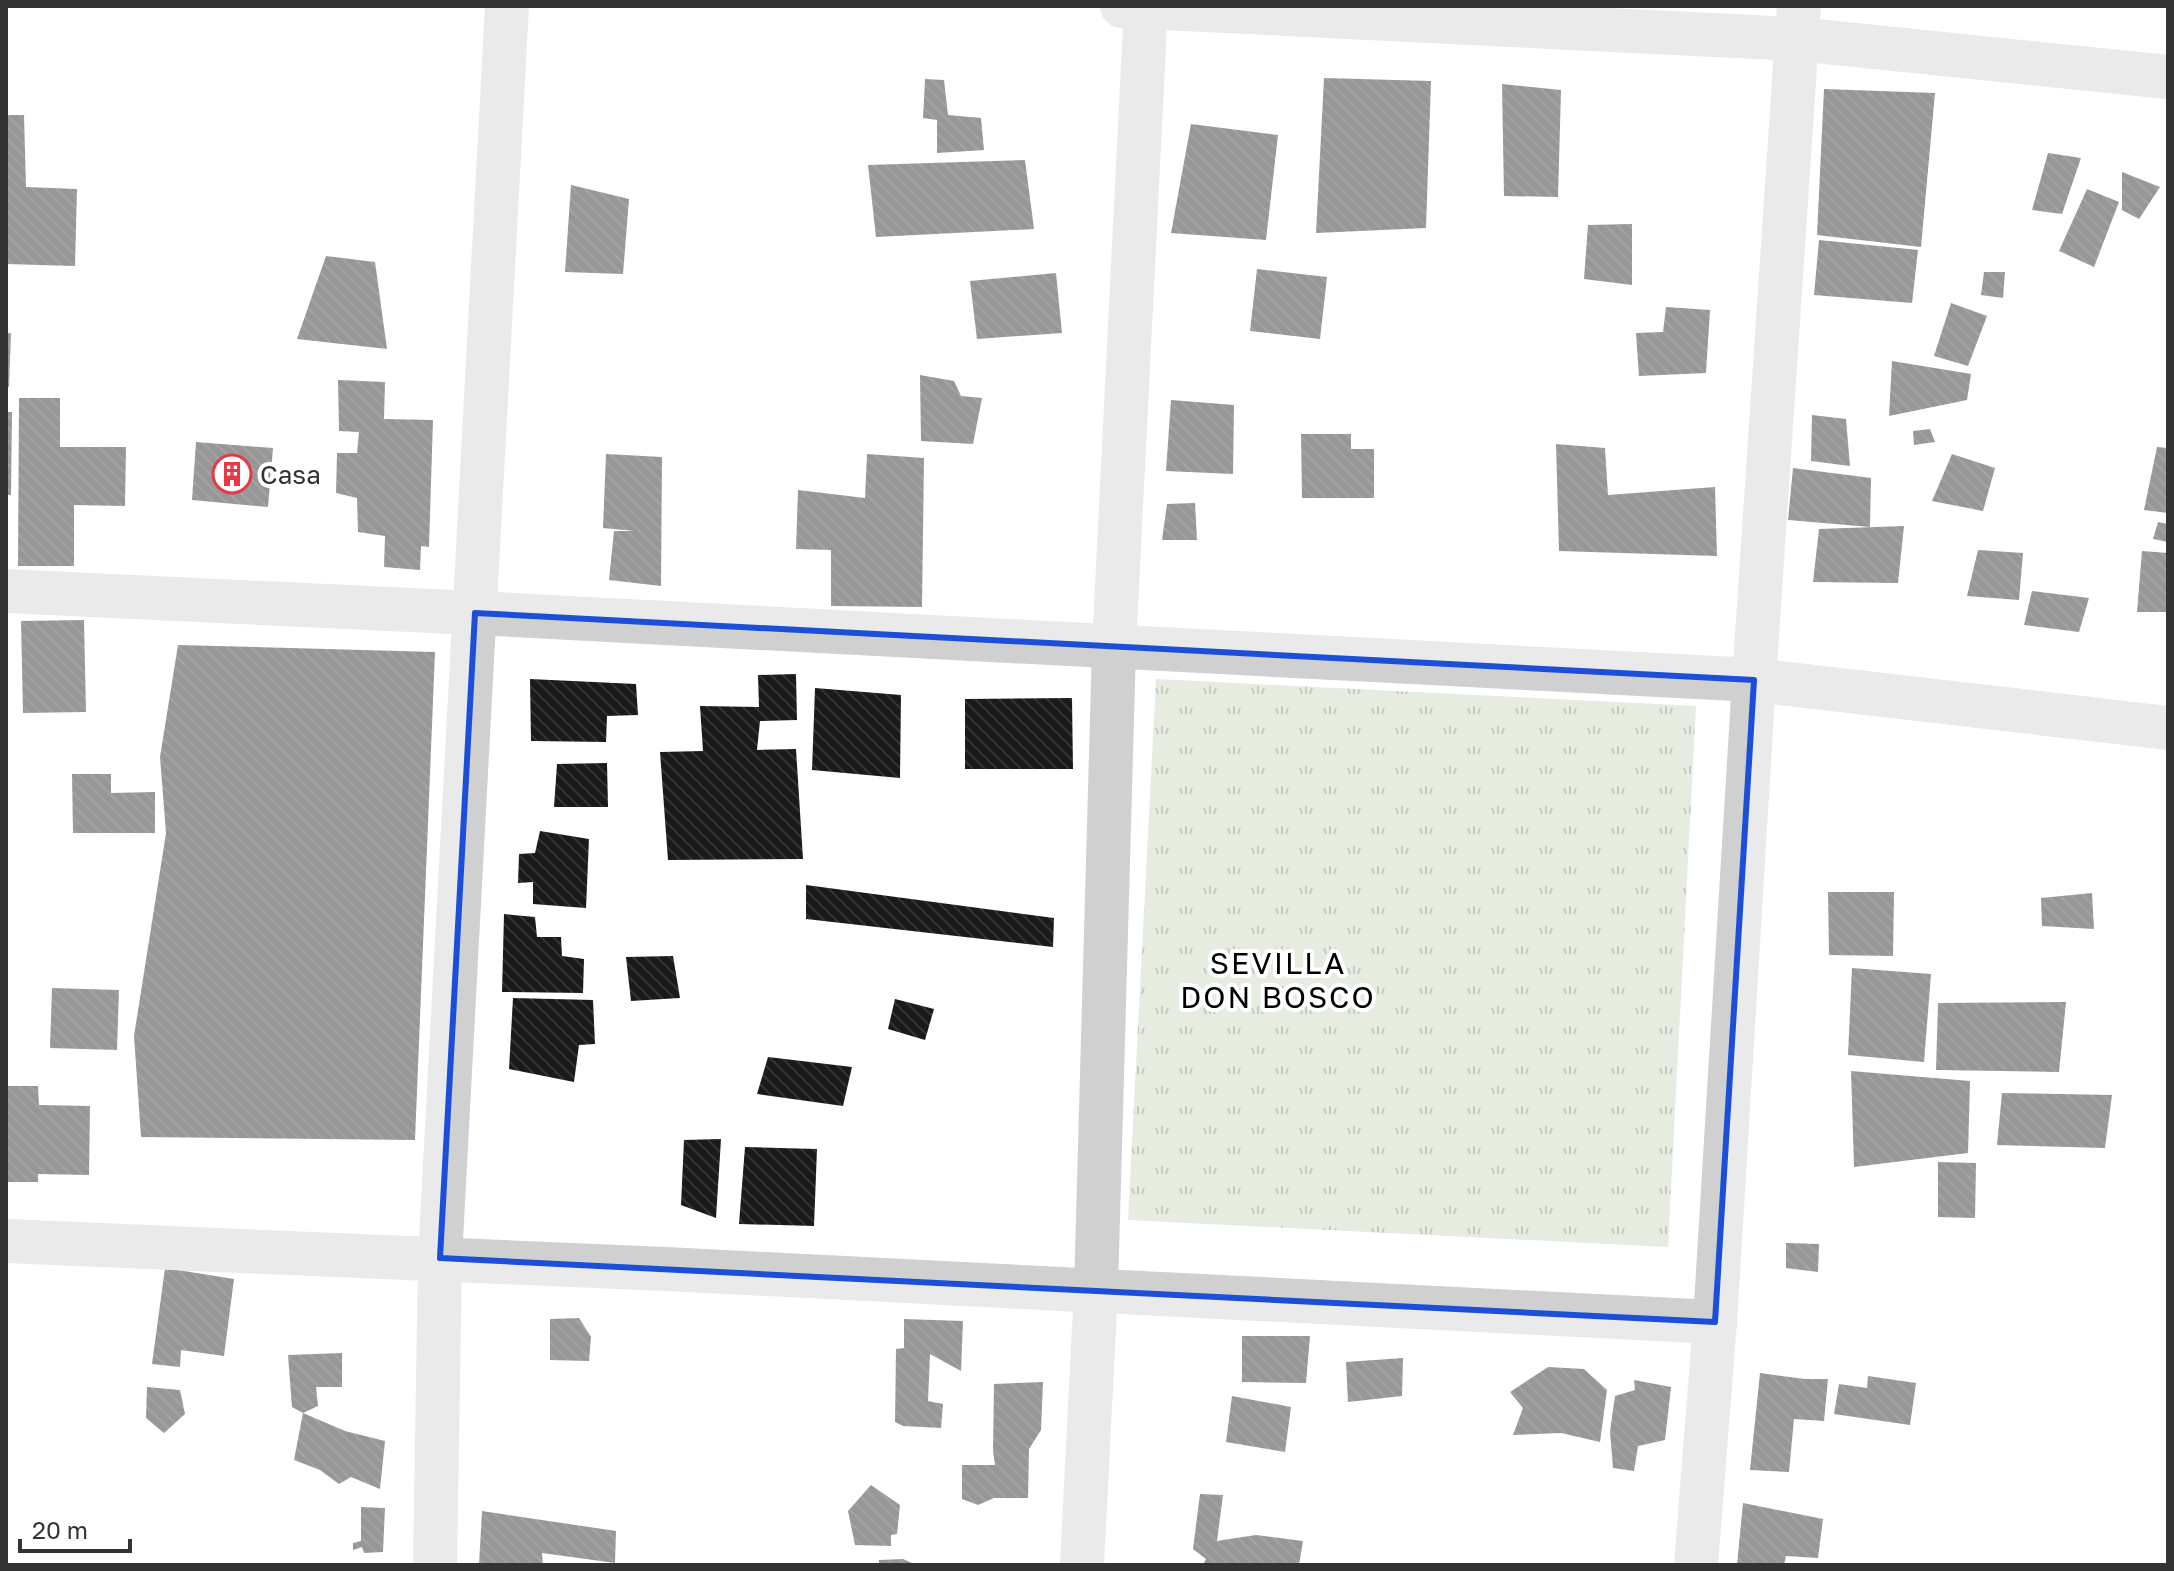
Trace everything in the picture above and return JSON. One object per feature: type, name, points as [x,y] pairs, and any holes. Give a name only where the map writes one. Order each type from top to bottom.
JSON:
[{"type":"street","points":[[435,1565],[440,1258],[507,6]]},
{"type":"street","points":[[1082,1565],[1096,1289],[1114,647],[1138,6],[1798,23],[2168,77]]},
{"type":"street","points":[[1696,1565],[1715,1322],[1798,23]]},
{"type":"street","points":[[6,591],[1754,680],[2168,728]]},
{"type":"street","points":[[6,1241],[1096,1289],[1715,1322]]},
{"type":"highlighted area","points":[[475,613],[1754,680],[1715,1322],[440,1258]]},
{"type":"green space","points":[[1156,679],[1696,706],[1668,1247],[1128,1220]]},
{"type":"building","points":[[1324,78],[1431,81],[1426,228],[1316,233]]},
{"type":"building","points":[[925,79],[944,80],[948,115],[981,118],[984,150],[937,153],[937,120],[923,118]]},
{"type":"building","points":[[1502,84],[1561,90],[1558,197],[1504,196]]},
{"type":"building","points":[[1824,89],[1935,93],[1921,247],[1817,235]]},
{"type":"building","points":[[6,115],[24,115],[26,187],[77,189],[75,266],[6,264]]},
{"type":"building","points":[[1191,124],[1278,135],[1266,240],[1171,233]]},
{"type":"building","points":[[2048,153],[2081,158],[2062,214],[2032,210]]},
{"type":"building","points":[[1025,160],[1034,229],[876,237],[868,165]]},
{"type":"building","points":[[2122,172],[2160,187],[2139,219],[2122,210]]},
{"type":"building","points":[[571,185],[629,199],[623,274],[565,272]]},
{"type":"building","points":[[2087,189],[2119,202],[2094,267],[2059,251]]},
{"type":"building","points":[[1632,224],[1632,285],[1584,279],[1588,225]]},
{"type":"building","points":[[1819,240],[1918,250],[1912,303],[1814,295]]},
{"type":"building","points":[[326,256],[375,262],[387,349],[297,339]]},
{"type":"building","points":[[1257,269],[1327,277],[1320,339],[1250,331]]},
{"type":"building","points":[[1984,272],[2005,272],[2003,298],[1981,295]]},
{"type":"building","points":[[1056,273],[1062,333],[977,339],[970,281]]},
{"type":"building","points":[[1951,303],[1987,316],[1968,366],[1934,356]]},
{"type":"building","points":[[1666,307],[1710,310],[1706,373],[1639,376],[1636,333],[1663,332]]},
{"type":"building","points":[[6,333],[11,333],[9,387],[6,387]]},
{"type":"building","points":[[1892,361],[1971,374],[1967,400],[1889,416]]},
{"type":"building","points":[[920,375],[954,381],[961,396],[982,398],[973,444],[921,441]]},
{"type":"building","points":[[338,380],[385,382],[384,419],[433,420],[429,547],[421,546],[420,570],[384,567],[385,536],[358,532],[357,498],[336,493],[337,453],[357,453],[359,432],[339,431]]},
{"type":"building","points":[[19,398],[60,398],[60,447],[126,447],[125,506],[74,505],[74,566],[18,566]]},
{"type":"building","points":[[1171,400],[1234,405],[1233,474],[1166,471]]},
{"type":"building","points":[[6,412],[12,412],[11,495],[6,495]]},
{"type":"building","points":[[1812,415],[1846,419],[1850,466],[1811,461]]},
{"type":"building","points":[[1930,429],[1935,442],[1914,445],[1913,431]]},
{"type":"building","points":[[1301,434],[1351,434],[1351,449],[1374,449],[1374,498],[1302,498]]},
{"type":"building","name":"Casa","points":[[196,442],[273,448],[268,507],[192,500]]},
{"type":"building","points":[[1556,444],[1605,448],[1608,495],[1715,487],[1717,556],[1559,551]]},
{"type":"building","points":[[2157,447],[2168,448],[2168,513],[2144,510]]},
{"type":"building","points":[[606,454],[662,457],[661,586],[609,580],[614,531],[635,531],[603,528]]},
{"type":"building","points":[[867,454],[924,458],[922,607],[831,606],[831,550],[796,549],[798,490],[865,498]]},
{"type":"building","points":[[1952,454],[1995,468],[1983,511],[1932,501]]},
{"type":"building","points":[[1793,468],[1871,478],[1870,527],[1788,520]]},
{"type":"building","points":[[1195,503],[1197,540],[1162,540],[1167,504]]},
{"type":"building","points":[[2158,522],[2168,524],[2168,542],[2153,539]]},
{"type":"building","points":[[1904,526],[1898,583],[1813,582],[1819,529]]},
{"type":"building","points":[[1978,550],[2023,553],[2019,600],[1967,596]]},
{"type":"building","points":[[2142,551],[2168,553],[2168,612],[2137,612]]},
{"type":"building","points":[[2032,591],[2089,598],[2079,632],[2024,625]]},
{"type":"building","points":[[84,620],[86,712],[23,713],[21,621]]},
{"type":"building","points":[[178,645],[435,652],[415,1140],[141,1137],[134,1036],[166,833],[160,757]]},
{"type":"building","points":[[796,674],[797,720],[760,721],[757,750],[796,749],[803,859],[668,860],[660,752],[703,751],[700,706],[759,707],[758,675]]},
{"type":"building","points":[[530,679],[636,684],[638,715],[607,716],[606,742],[531,741]]},
{"type":"building","points":[[815,688],[901,695],[900,778],[812,770]]},
{"type":"building","points":[[1072,698],[1073,769],[965,769],[965,699]]},
{"type":"building","points":[[607,763],[608,807],[554,807],[557,764]]},
{"type":"building","points":[[72,774],[111,774],[111,793],[155,792],[155,833],[73,833]]},
{"type":"building","points":[[540,831],[589,839],[586,908],[533,904],[533,882],[518,883],[519,854],[535,853]]},
{"type":"building","points":[[806,885],[1054,918],[1053,947],[806,919]]},
{"type":"building","points":[[1828,892],[1894,892],[1893,956],[1829,955]]},
{"type":"building","points":[[2092,893],[2094,929],[2042,926],[2041,898]]},
{"type":"building","points":[[504,914],[535,917],[537,937],[561,937],[562,956],[584,959],[583,993],[502,992]]},
{"type":"building","points":[[673,956],[680,998],[631,1001],[626,957]]},
{"type":"building","points":[[1852,968],[1931,974],[1924,1062],[1848,1055]]},
{"type":"building","points":[[52,988],[119,990],[117,1050],[50,1048]]},
{"type":"building","points":[[513,998],[593,1000],[595,1044],[579,1045],[574,1082],[509,1069]]},
{"type":"building","points":[[895,999],[934,1009],[925,1040],[888,1029]]},
{"type":"building","points":[[2066,1002],[2059,1072],[1936,1070],[1938,1003]]},
{"type":"building","points":[[768,1057],[852,1067],[843,1106],[757,1094]]},
{"type":"building","points":[[1851,1071],[1970,1081],[1968,1153],[1854,1167]]},
{"type":"building","points":[[6,1086],[38,1086],[39,1105],[90,1106],[89,1175],[38,1174],[38,1182],[6,1182]]},
{"type":"building","points":[[2002,1093],[2112,1095],[2105,1148],[1997,1145]]},
{"type":"building","points":[[721,1139],[716,1218],[681,1205],[684,1140]]},
{"type":"building","points":[[745,1147],[817,1149],[814,1226],[739,1224]]},
{"type":"building","points":[[1938,1162],[1976,1163],[1975,1218],[1938,1217]]},
{"type":"building","points":[[1786,1243],[1819,1244],[1818,1272],[1786,1268]]},
{"type":"building","points":[[165,1268],[234,1279],[224,1356],[181,1350],[180,1367],[152,1364]]},
{"type":"building","points":[[579,1318],[591,1337],[589,1361],[550,1360],[550,1319]]},
{"type":"building","points":[[904,1319],[963,1321],[961,1371],[930,1354],[928,1401],[943,1404],[941,1428],[903,1426],[895,1422],[896,1349],[904,1348]]},
{"type":"building","points":[[1242,1336],[1310,1336],[1306,1383],[1242,1382]]},
{"type":"building","points":[[342,1353],[342,1387],[316,1387],[318,1406],[303,1413],[292,1407],[288,1355]]},
{"type":"building","points":[[1403,1358],[1402,1396],[1348,1402],[1346,1362]]},
{"type":"building","points":[[1548,1367],[1584,1369],[1607,1390],[1600,1442],[1561,1433],[1513,1435],[1523,1408],[1510,1392]]},
{"type":"building","points":[[1760,1373],[1828,1379],[1824,1421],[1794,1419],[1789,1472],[1750,1470]]},
{"type":"building","points":[[1868,1376],[1916,1383],[1910,1425],[1834,1414],[1839,1384],[1867,1388]]},
{"type":"building","points":[[1634,1380],[1671,1387],[1665,1440],[1638,1446],[1634,1471],[1613,1468],[1610,1431],[1615,1396],[1635,1390]]},
{"type":"building","points":[[1043,1382],[1041,1430],[1029,1449],[1028,1498],[994,1498],[978,1505],[962,1499],[962,1465],[995,1465],[994,1384]]},
{"type":"building","points":[[147,1387],[180,1390],[185,1414],[164,1433],[146,1418]]},
{"type":"building","points":[[1232,1396],[1291,1407],[1285,1452],[1226,1442]]},
{"type":"building","points":[[303,1413],[345,1431],[385,1441],[380,1489],[351,1477],[339,1484],[320,1470],[294,1460]]},
{"type":"building","points":[[871,1485],[900,1505],[897,1534],[891,1535],[891,1546],[855,1545],[848,1511]]},
{"type":"building","points":[[1200,1494],[1223,1495],[1217,1541],[1256,1535],[1303,1541],[1299,1565],[1203,1565],[1206,1559],[1193,1549]]},
{"type":"building","points":[[1743,1503],[1823,1519],[1818,1558],[1786,1556],[1784,1565],[1737,1565]]},
{"type":"building","points":[[361,1507],[385,1508],[383,1552],[364,1553],[362,1547],[353,1550],[353,1543],[361,1541]]},
{"type":"building","points":[[482,1511],[616,1531],[615,1563],[542,1553],[543,1565],[479,1565]]},
{"type":"building","points":[[903,1559],[916,1565],[879,1565],[879,1560]]},
{"type":"place","name":"Casa","points":[[232,474]]},
{"type":"district","name":"SEVILLA DON BOSCO","points":[[1278,980]]}]
